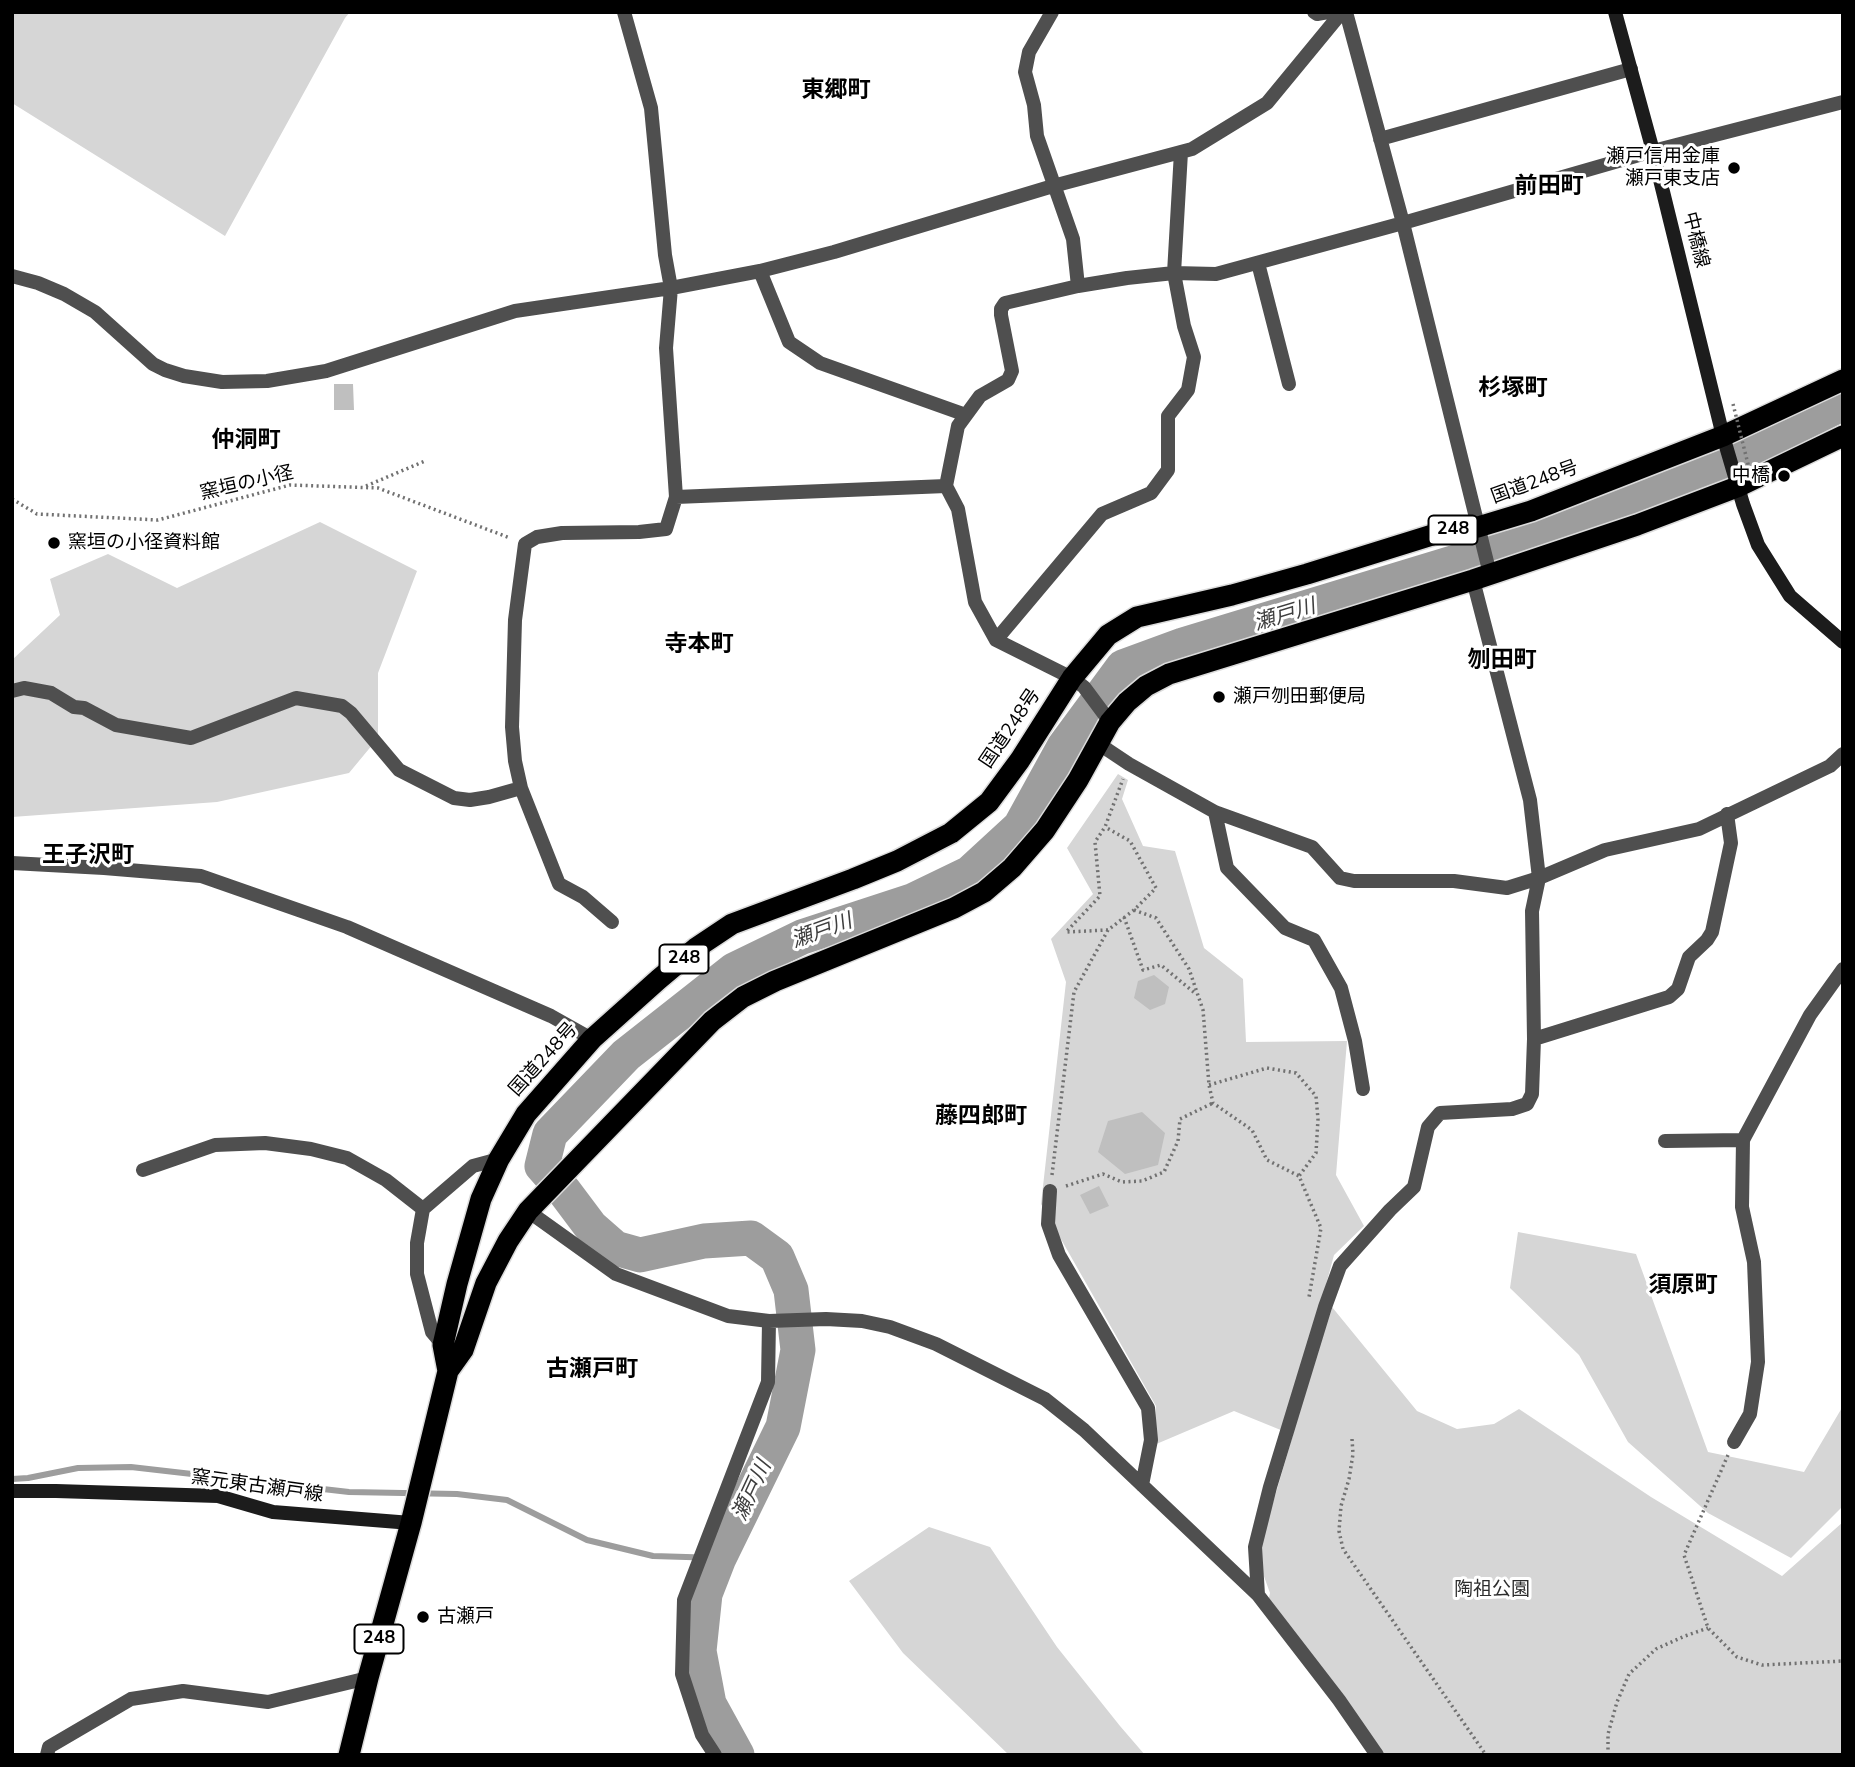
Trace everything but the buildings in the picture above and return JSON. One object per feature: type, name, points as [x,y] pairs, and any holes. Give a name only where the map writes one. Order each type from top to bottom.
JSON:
[{"type":"highway","name":"国道248号","points":[[448,1371],[443,1345],[481,1199],[499,1159],[526,1114],[593,1040],[696,948],[733,924],[897,861],[951,833],[989,802],[1078,682],[1108,635],[1137,617],[1307,574],[1445,531],[1480,533],[1531,511],[1724,442],[1843,380]]},
{"type":"highway","name":"国道248号","points":[[349,1755],[448,1371],[463,1350],[486,1283],[508,1241],[534,1204],[712,1021],[744,997],[775,981],[954,908],[984,892],[1012,868],[1045,830],[1099,744],[1109,719],[1146,686],[1169,674],[1637,525],[1742,483],[1843,436]]},
{"type":"street","points":[[612,922],[583,897],[559,884],[521,788],[512,727],[515,620],[525,544],[537,537],[562,533],[666,529],[676,497],[666,348],[671,288],[665,255],[651,108],[624,12]]},
{"type":"street","points":[[1052,12],[1029,52],[1025,72],[1034,105],[1037,136],[1073,239],[1078,286]]},
{"type":"street","points":[[1314,12],[1328,12]]},
{"type":"street","points":[[12,276],[64,294],[95,312],[153,364],[184,376],[222,382],[267,381],[326,371],[515,311],[671,288],[760,271],[834,252],[1053,186],[1192,149],[1267,103],[1344,12]]},
{"type":"street","points":[[1258,1595],[1255,1547],[1270,1487],[1340,1266],[1414,1187],[1428,1127],[1440,1113],[1512,1109],[1527,1104],[1532,1094],[1534,1039],[1531,911],[1539,878],[1530,800],[1483,573],[1480,533],[1403,223],[1344,12]]},
{"type":"street","name":"中橋線","points":[[1615,12],[1653,150],[1724,442],[1742,483],[1758,545],[1790,596],[1843,642]]},
{"type":"street","points":[[1380,139],[1631,69]]},
{"type":"street","points":[[1109,719],[1078,682],[996,640],[975,602],[958,509],[946,486],[958,426],[980,396],[1008,380],[1012,371],[1001,315],[1005,303],[1078,286],[1174,273],[1216,274],[1653,150],[1843,102]]},
{"type":"street","points":[[996,640],[1102,514],[1152,494],[1168,470],[1168,416],[1188,390],[1194,357],[1184,326],[1174,273],[1181,152]]},
{"type":"street","points":[[1258,263],[1289,384]]},
{"type":"street","points":[[760,271],[789,342],[820,363],[965,415]]},
{"type":"street","points":[[676,497],[946,486]]},
{"type":"street","points":[[12,691],[24,688],[51,693],[74,707],[84,708],[116,725],[191,738],[296,698],[342,706],[399,770],[454,798],[470,800],[521,788]]},
{"type":"street","points":[[1099,744],[1215,812],[1312,847],[1340,878],[1354,881],[1454,881],[1507,888],[1539,878],[1605,850],[1699,828],[1830,766],[1843,754]]},
{"type":"street","points":[[1215,812],[1227,868],[1285,928],[1314,940],[1341,988],[1355,1041],[1363,1089]]},
{"type":"street","points":[[1534,1039],[1668,997],[1678,989],[1689,957],[1712,932],[1731,843],[1727,814]]},
{"type":"street","points":[[12,863],[104,867],[201,876],[346,927],[551,1016],[593,1040]]},
{"type":"street","points":[[1734,1442],[1750,1414],[1758,1362],[1754,1262],[1742,1207],[1743,1140],[1810,1015],[1843,969]]},
{"type":"street","points":[[1665,1141],[1743,1140]]},
{"type":"street","points":[[143,1170],[215,1145],[265,1143],[311,1149],[347,1158],[386,1180],[423,1209]]},
{"type":"street","points":[[443,1345],[432,1332],[417,1275],[417,1243],[423,1209],[473,1166],[499,1159]]},
{"type":"street","points":[[1051,1191],[1048,1224],[1059,1255],[1148,1408],[1151,1440],[1142,1485]]},
{"type":"street","points":[[534,1204],[616,1274],[728,1317],[862,1321],[890,1327],[936,1344],[1045,1399],[1084,1430],[1258,1595],[1323,1678],[1377,1755]]},
{"type":"street","points":[[715,1755],[702,1735],[682,1674],[684,1600],[768,1382],[772,1320]]},
{"type":"street","name":"窯元東古瀬戸線","points":[[12,1491],[218,1496],[274,1512],[413,1515]]},
{"type":"street","points":[[47,1755],[49,1747],[131,1699],[183,1691],[268,1702],[368,1678]]},
{"type":"path","points":[[1733,404],[1742,483]]},
{"type":"path","points":[[363,487],[425,461]]},
{"type":"path","name":"窯垣の小径","points":[[12,499],[37,514],[158,520],[290,485],[378,488],[525,544]]},
{"type":"path","points":[[1108,930],[1066,932],[1100,896],[1095,842],[1105,827],[1129,764]]},
{"type":"path","points":[[1105,827],[1130,841],[1156,888],[1108,930],[1074,992],[1051,1191],[1103,1174],[1122,1182],[1142,1181],[1164,1171],[1178,1141],[1181,1119],[1213,1103]]},
{"type":"path","points":[[1134,910],[1156,918],[1189,969],[1203,1010],[1213,1103],[1252,1130],[1268,1160],[1299,1175],[1321,1228],[1309,1299],[1325,1307]]},
{"type":"path","points":[[1124,917],[1143,970],[1161,965],[1198,996]]},
{"type":"path","points":[[1209,1085],[1267,1068],[1296,1073],[1316,1096],[1318,1119],[1316,1153],[1299,1175]]},
{"type":"path","points":[[1352,1439],[1353,1454],[1349,1479],[1341,1506],[1339,1531],[1343,1549],[1486,1755]]},
{"type":"path","points":[[1734,1442],[1684,1555],[1708,1628],[1737,1657],[1762,1665],[1843,1661]]},
{"type":"path","points":[[1608,1755],[1608,1734],[1629,1674],[1656,1649],[1708,1628]]},
{"type":"green space","points":[[12,12],[350,12],[225,236],[12,103]]},
{"type":"green space","points":[[320,522],[417,571],[378,673],[378,738],[349,773],[217,802],[12,817],[12,660],[60,615],[50,579],[108,554],[177,588]]},
{"type":"green space","name":"陶祖公園","points":[[1118,774],[1128,780],[1122,799],[1143,846],[1175,851],[1204,948],[1243,979],[1246,1042],[1347,1041],[1336,1175],[1364,1226],[1334,1255],[1323,1296],[1417,1411],[1457,1429],[1494,1424],[1519,1409],[1651,1497],[1782,1576],[1843,1522],[1843,1755],[1379,1755],[1266,1611],[1270,1593],[1257,1557],[1293,1435],[1234,1411],[1154,1445],[1156,1406],[1041,1204],[1066,982],[1051,939],[1093,894],[1067,848]]},
{"type":"green space","points":[[1518,1232],[1636,1254],[1708,1452],[1804,1472],[1843,1406],[1843,1506],[1791,1558],[1708,1513],[1628,1442],[1579,1355],[1510,1288]]},
{"type":"green space","points":[[929,1527],[990,1547],[1057,1647],[1145,1755],[1009,1755],[903,1653],[849,1581]]},
{"type":"waterway","name":"瀬戸川","points":[[737,1755],[709,1704],[699,1651],[705,1594],[719,1558],[783,1427],[798,1350],[791,1290],[777,1257],[751,1238],[704,1241],[640,1255],[615,1248],[591,1227],[542,1166],[550,1134],[626,1055],[734,970],[802,937],[912,901],[970,873],[1020,827],[1064,747],[1123,667],[1183,645],[1456,562],[1687,481],[1843,403]]},
{"type":"waterway","points":[[12,1479],[78,1468],[131,1467],[349,1492],[457,1494],[507,1500],[587,1540],[653,1556],[719,1558]]},
{"type":"place","name":"瀬戸信用金庫 瀬戸東支店","points":[[1734,168]]},
{"type":"place","name":"中橋","points":[[1784,476]]},
{"type":"place","name":"窯垣の小径資料館","points":[[54,543]]},
{"type":"place","name":"瀬戸刎田郵便局","points":[[1219,697]]},
{"type":"place","name":"古瀬戸","points":[[423,1617]]},
{"type":"district","name":"東郷町","points":[[836,91]]},
{"type":"district","name":"前田町","points":[[1549,187]]},
{"type":"district","name":"杉塚町","points":[[1513,389]]},
{"type":"district","name":"仲洞町","points":[[246,441]]},
{"type":"district","name":"寺本町","points":[[699,645]]},
{"type":"district","name":"刎田町","points":[[1502,661]]},
{"type":"district","name":"王子沢町","points":[[88,856]]},
{"type":"district","name":"藤四郎町","points":[[981,1117]]},
{"type":"district","name":"須原町","points":[[1683,1286]]},
{"type":"district","name":"古瀬戸町","points":[[592,1370]]}]
